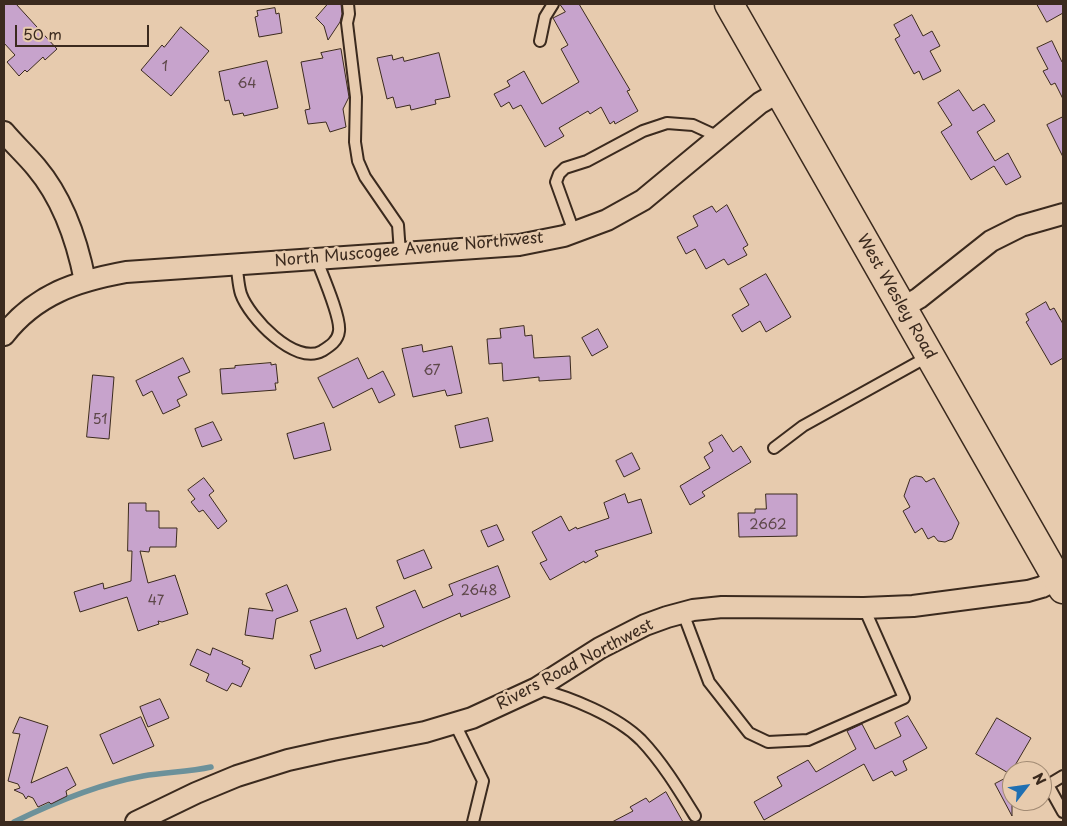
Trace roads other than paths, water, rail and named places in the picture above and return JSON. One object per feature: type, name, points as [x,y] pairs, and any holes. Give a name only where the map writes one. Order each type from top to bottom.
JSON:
[{"type":"street","name":"West Wesley Road","points":[[729,4],[1060,584]]},
{"type":"street","name":"North Muscogee Avenue Northwest","points":[[4,335],[26,311],[44,298],[64,288],[85,281],[126,272],[519,245],[564,236],[607,220],[643,200],[760,103],[779,92]]},
{"type":"street","points":[[4,132],[37,168],[55,195],[68,221],[79,252],[85,281]]},
{"type":"street","points":[[902,308],[919,298],[991,241],[1021,226],[1050,216],[1063,214]]},
{"type":"street","name":"Rivers Road Northwest","points":[[136,822],[196,793],[238,776],[280,763],[333,750],[425,732],[472,718],[537,688],[600,648],[645,625],[666,617],[722,607],[864,608],[913,606],[1028,591],[1060,584]]},
{"type":"lane","points":[[348,4],[349,14],[347,23],[357,110],[355,142],[358,161],[365,177],[398,225],[400,253]]},
{"type":"lane","points":[[540,41],[545,16],[553,4]]},
{"type":"lane","points":[[574,232],[556,182],[559,174],[565,168],[587,161],[643,131],[667,123],[693,124],[719,137]]},
{"type":"lane","points":[[236,264],[241,294],[269,333],[291,349],[319,353],[335,342],[340,330],[335,310],[316,258]]},
{"type":"lane","points":[[774,448],[803,426],[929,356]]},
{"type":"lane","points":[[683,613],[709,682],[749,733],[768,742],[808,740],[904,698],[864,608]]},
{"type":"lane","points":[[537,688],[557,693],[608,715],[623,725],[641,740],[667,774],[695,816]]},
{"type":"lane","points":[[455,724],[483,781],[473,822]]},
{"type":"lane","points":[[1063,776],[1048,785],[1063,812]]},
{"type":"waterway","points":[[14,822],[61,801],[126,779],[211,767]]}]
